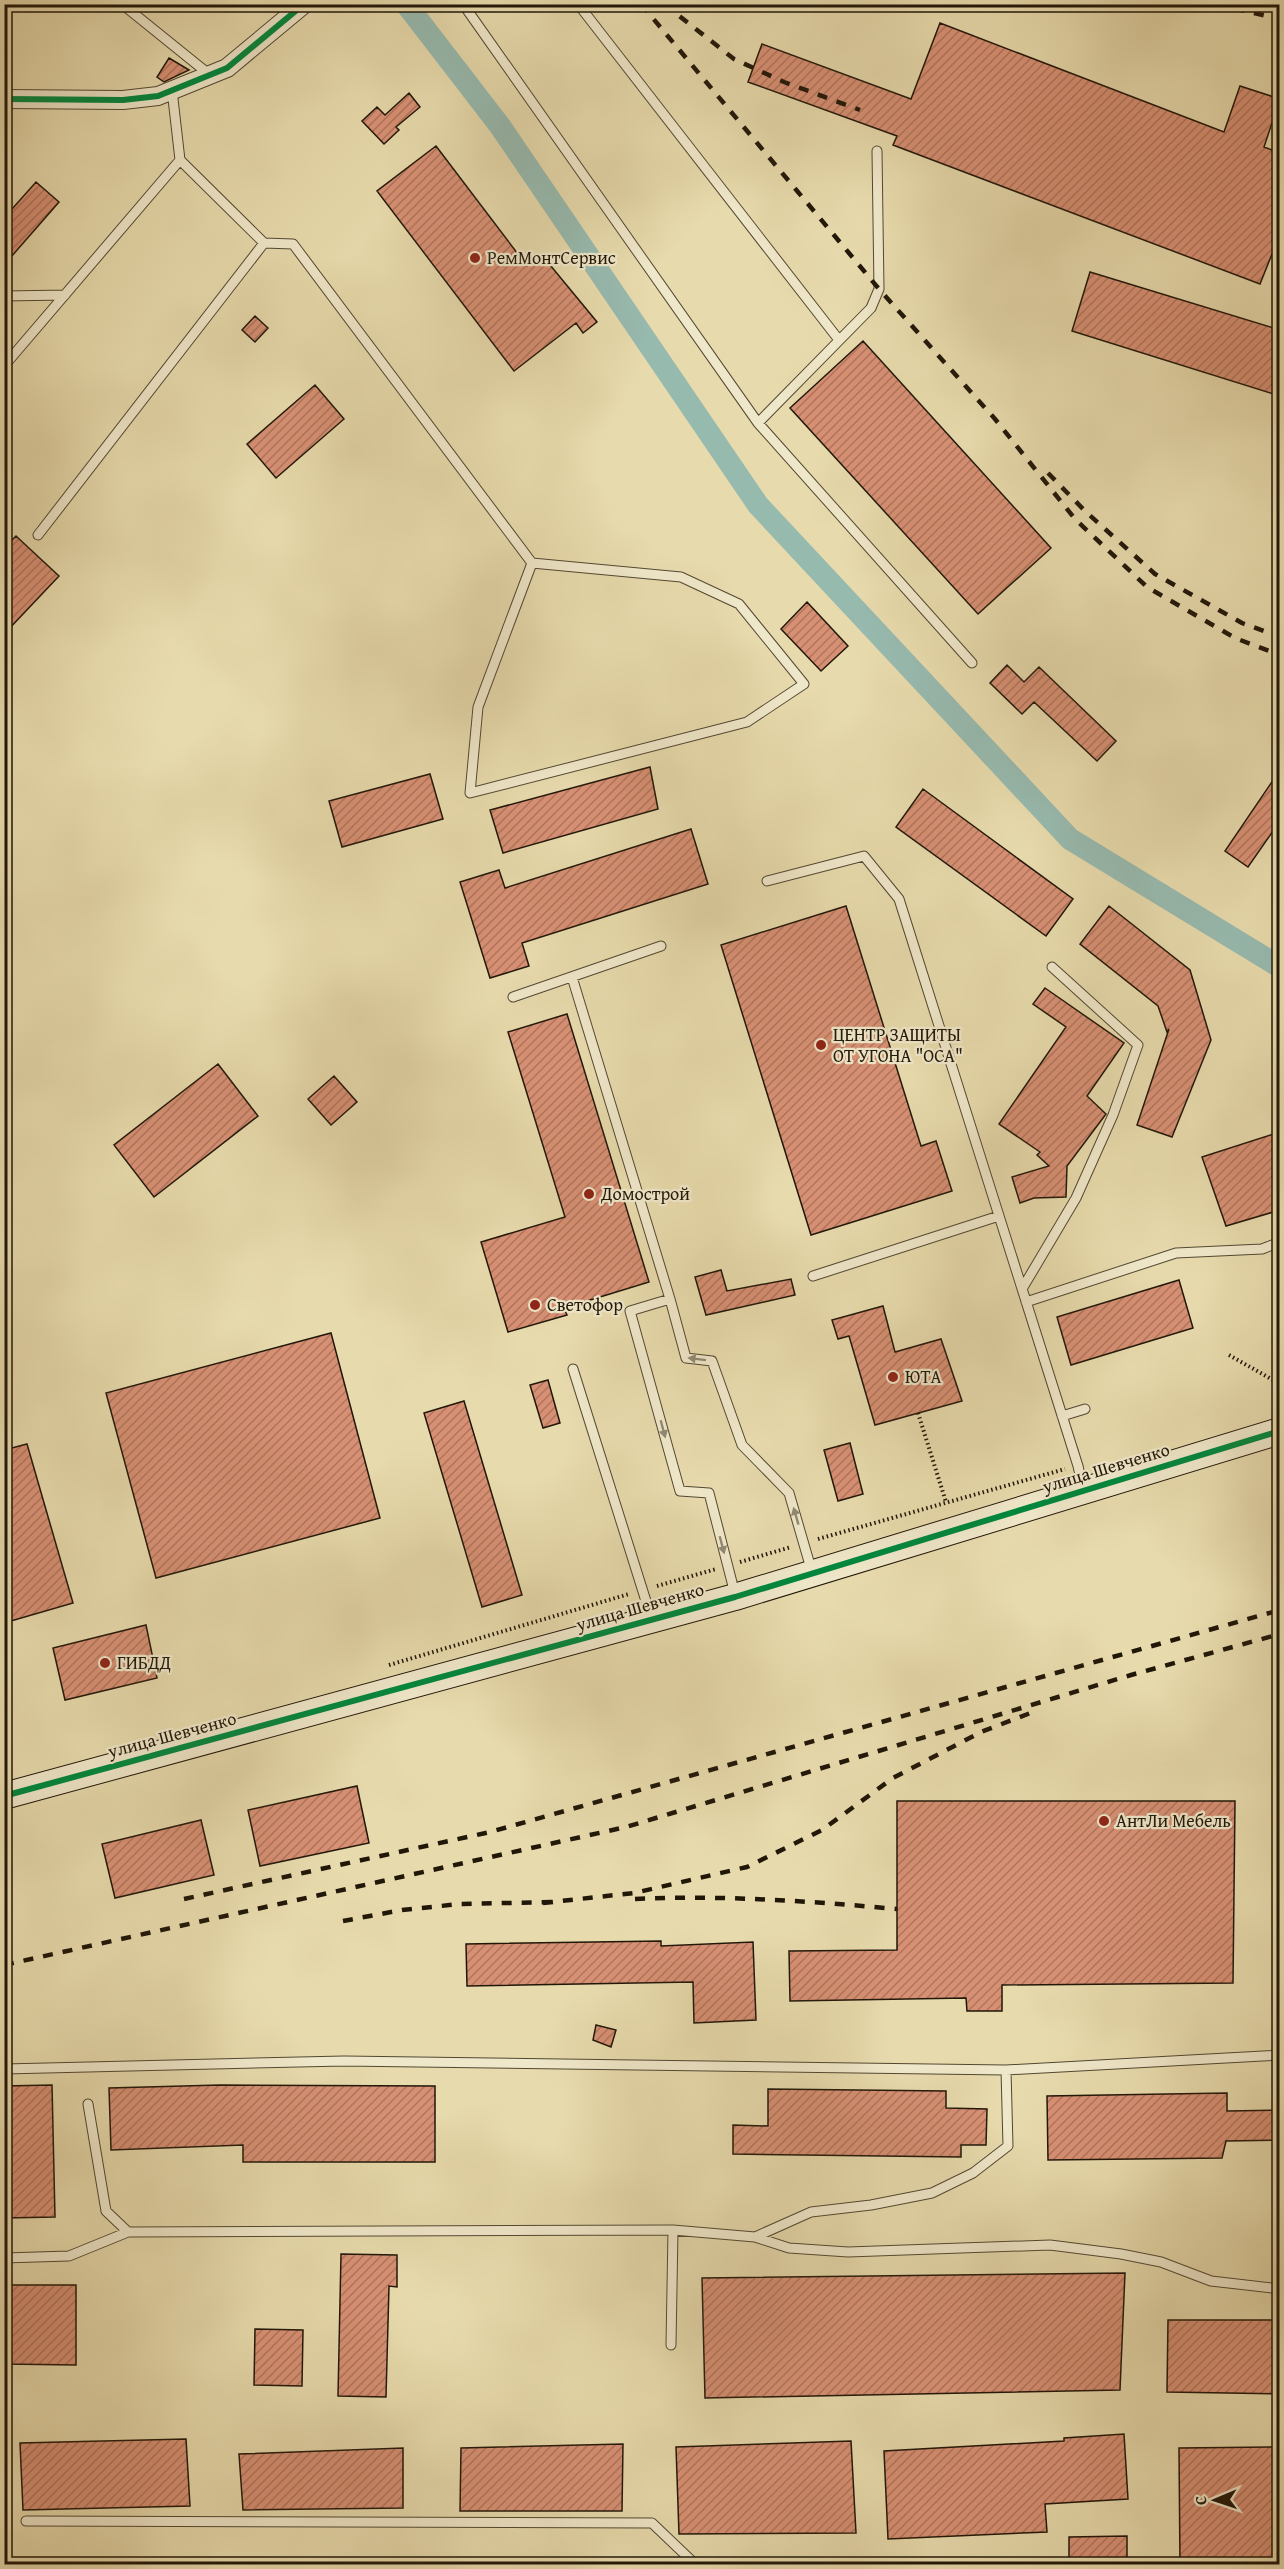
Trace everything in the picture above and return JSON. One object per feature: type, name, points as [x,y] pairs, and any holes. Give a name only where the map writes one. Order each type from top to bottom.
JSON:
[{"type":"street","points":[[4,99],[123,100],[158,96],[227,68],[304,4]]},
{"type":"street","name":"улица Шевченко","points":[[4,1796],[735,1597],[1280,1431]]},
{"type":"lane","points":[[122,4],[210,75]]},
{"type":"lane","points":[[463,4],[758,423],[972,663]]},
{"type":"lane","points":[[578,4],[839,340]]},
{"type":"lane","points":[[172,90],[180,160],[264,243],[292,244],[532,563],[681,577],[739,604],[804,684],[747,723],[470,793],[478,707],[532,563]]},
{"type":"lane","points":[[758,423],[871,308],[879,290],[877,152]]},
{"type":"lane","points":[[4,366],[180,160]]},
{"type":"lane","points":[[38,535],[264,243]]},
{"type":"lane","points":[[4,296],[64,296]]},
{"type":"lane","points":[[766,881],[864,856],[899,899],[1078,1466],[1083,1491]]},
{"type":"lane","points":[[513,997],[661,946]]},
{"type":"lane","points":[[1022,1289],[1076,1198],[1113,1115],[1138,1045],[1052,966]]},
{"type":"lane","points":[[572,977],[686,1358],[712,1361],[742,1445],[789,1493],[812,1572]]},
{"type":"lane","points":[[813,1276],[999,1216]]},
{"type":"lane","points":[[1026,1302],[1176,1253],[1262,1249],[1280,1242]]},
{"type":"lane","points":[[670,1299],[630,1311],[680,1491],[709,1493],[735,1597]]},
{"type":"lane","points":[[573,1369],[652,1620]]},
{"type":"lane","points":[[1062,1416],[1085,1409]]},
{"type":"lane","points":[[4,2069],[344,2061],[1006,2070],[1280,2055]]},
{"type":"lane","points":[[755,2237],[811,2212],[871,2205],[932,2193],[973,2174],[1008,2146],[1006,2070]]},
{"type":"lane","points":[[88,2104],[106,2211],[128,2232]]},
{"type":"lane","points":[[671,2345],[673,2230]]},
{"type":"lane","points":[[4,2258],[69,2256],[128,2232],[673,2230],[755,2237],[789,2248],[848,2252],[1050,2245],[1161,2262],[1211,2281],[1280,2289]]},
{"type":"lane","points":[[26,2521],[652,2523],[695,2565]]},
{"type":"path","points":[[1229,1355],[1280,1384]]},
{"type":"path","points":[[918,1413],[946,1502]]},
{"type":"path","points":[[380,1667],[946,1502],[1078,1466]]},
{"type":"building","points":[[940,23],[1224,132],[1240,86],[1280,99],[1264,147],[1280,153],[1280,234],[1260,284],[893,145],[897,136],[748,82],[762,44],[911,99]]},
{"type":"building","points":[[169,58],[189,70],[164,82],[157,77]]},
{"type":"building","points":[[409,93],[420,107],[396,127],[399,130],[384,144],[362,121],[377,107],[385,115]]},
{"type":"building","name":"РемМонтСервис","points":[[436,146],[527,266],[541,254],[597,322],[583,333],[576,323],[514,371],[377,191]]},
{"type":"building","points":[[36,182],[59,202],[4,265],[4,218]]},
{"type":"building","points":[[1090,272],[1280,330],[1280,396],[1072,331]]},
{"type":"building","points":[[255,316],[268,328],[255,342],[242,330]]},
{"type":"building","points":[[863,341],[1051,548],[978,614],[790,408]]},
{"type":"building","points":[[315,385],[344,419],[276,478],[247,444]]},
{"type":"building","points":[[16,536],[59,576],[4,634],[4,548]]},
{"type":"building","points":[[807,602],[848,646],[821,671],[781,629]]},
{"type":"building","points":[[1007,665],[1024,682],[1039,667],[1116,741],[1097,761],[1034,702],[1022,714],[990,683]]},
{"type":"building","points":[[650,767],[658,809],[503,853],[490,810]]},
{"type":"building","points":[[1280,770],[1280,821],[1248,867],[1225,851]]},
{"type":"building","points":[[430,774],[443,819],[342,847],[329,801]]},
{"type":"building","points":[[923,789],[1073,899],[1046,936],[896,827]]},
{"type":"building","points":[[691,829],[708,884],[522,943],[529,966],[490,978],[460,882],[499,870],[505,888]]},
{"type":"building","name":"ЦЕНТР ЗАЩИТЫ ОТ УГОНА \"ОСА\"","points":[[846,906],[921,1146],[936,1141],[952,1191],[811,1235],[721,945]]},
{"type":"building","points":[[1109,906],[1190,970],[1211,1040],[1172,1137],[1137,1125],[1169,1029],[1167,1032],[1158,1006],[1080,944]]},
{"type":"building","points":[[1045,988],[1124,1043],[1087,1096],[1106,1114],[1067,1166],[1066,1197],[1034,1198],[1020,1203],[1012,1177],[1049,1166],[1037,1155],[1040,1152],[999,1124],[1066,1027],[1033,1004]]},
{"type":"building","points":[[567,1014],[649,1282],[564,1308],[567,1315],[508,1332],[481,1242],[565,1217],[508,1032]]},
{"type":"building","points":[[218,1064],[258,1116],[154,1197],[114,1145]]},
{"type":"building","points":[[334,1076],[357,1102],[331,1125],[308,1099]]},
{"type":"building","points":[[1280,1132],[1280,1210],[1226,1226],[1202,1157]]},
{"type":"building","points":[[721,1270],[727,1291],[791,1279],[795,1295],[706,1315],[695,1277]]},
{"type":"building","points":[[1179,1280],[1193,1328],[1071,1365],[1057,1317]]},
{"type":"building","points":[[883,1306],[895,1352],[941,1339],[962,1401],[875,1425],[849,1336],[838,1339],[832,1320]]},
{"type":"building","points":[[331,1333],[380,1518],[156,1578],[106,1393]]},
{"type":"building","points":[[548,1380],[560,1423],[543,1428],[530,1385]]},
{"type":"building","points":[[464,1401],[522,1595],[482,1607],[424,1413]]},
{"type":"building","points":[[850,1443],[863,1494],[838,1501],[824,1450]]},
{"type":"building","points":[[27,1444],[73,1603],[4,1623],[4,1450]]},
{"type":"building","name":"ГИБДД","points":[[146,1625],[157,1678],[65,1700],[53,1648]]},
{"type":"building","points":[[357,1786],[369,1843],[260,1866],[248,1810]]},
{"type":"building","points":[[897,1801],[1235,1801],[1233,1983],[1002,1985],[1002,2011],[967,2011],[966,1998],[790,2001],[789,1951],[897,1950]]},
{"type":"building","points":[[201,1820],[214,1875],[115,1898],[102,1844]]},
{"type":"building","points":[[661,1941],[661,1946],[753,1942],[756,2020],[694,2023],[693,1982],[467,1986],[466,1944]]},
{"type":"building","points":[[596,2025],[616,2030],[611,2047],[593,2040]]},
{"type":"building","points":[[52,2085],[55,2217],[4,2218],[4,2086]]},
{"type":"building","points":[[220,2085],[435,2086],[435,2162],[243,2162],[243,2145],[111,2150],[109,2088]]},
{"type":"building","points":[[768,2089],[946,2091],[946,2108],[987,2109],[986,2145],[961,2145],[961,2157],[733,2154],[733,2125],[768,2126]]},
{"type":"building","points":[[1227,2093],[1227,2111],[1280,2110],[1280,2140],[1226,2141],[1222,2158],[1048,2160],[1047,2096]]},
{"type":"building","points":[[341,2254],[397,2255],[397,2287],[389,2286],[386,2397],[338,2396]]},
{"type":"building","points":[[1125,2273],[1120,2390],[705,2398],[702,2278]]},
{"type":"building","points":[[4,2285],[76,2285],[76,2365],[4,2364]]},
{"type":"building","points":[[1168,2320],[1280,2320],[1280,2394],[1167,2392]]},
{"type":"building","points":[[255,2329],[303,2330],[302,2386],[254,2385]]},
{"type":"building","points":[[1124,2434],[1128,2499],[1045,2504],[1047,2532],[888,2539],[884,2451],[1064,2441],[1064,2438]]},
{"type":"building","points":[[186,2439],[190,2506],[23,2510],[20,2443]]},
{"type":"building","points":[[851,2441],[856,2533],[679,2534],[676,2447]]},
{"type":"building","points":[[623,2444],[622,2511],[460,2511],[461,2448]]},
{"type":"building","points":[[1280,2447],[1280,2565],[1180,2565],[1179,2448]]},
{"type":"building","points":[[403,2448],[403,2508],[243,2510],[239,2454]]},
{"type":"building","points":[[1127,2536],[1127,2565],[1069,2565],[1069,2537]]},
{"type":"waterway","points":[[406,4],[500,126],[758,505],[1070,839],[1280,967]]},
{"type":"railway","points":[[641,4],[879,289],[995,419],[1075,519],[1147,587],[1235,638],[1280,655]]},
{"type":"railway","points":[[664,4],[734,59],[784,82],[860,110]]},
{"type":"railway","points":[[1215,4],[1280,19]]},
{"type":"railway","points":[[1048,473],[1085,511],[1155,574],[1242,623],[1280,637]]},
{"type":"railway","points":[[184,1899],[490,1832],[1280,1610]]},
{"type":"railway","points":[[4,1965],[626,1827],[1131,1675],[1280,1634]]},
{"type":"railway","points":[[543,1903],[634,1893],[747,1867],[822,1830],[893,1778],[981,1732],[1033,1712]]},
{"type":"railway","points":[[635,1899],[766,1900],[897,1909]]},
{"type":"railway","points":[[343,1921],[402,1910],[460,1904],[552,1902]]},
{"type":"cycle path","points":[[4,99],[123,100],[158,96],[227,68],[304,4]]},
{"type":"cycle path","points":[[4,1796],[735,1597],[1280,1431]]},
{"type":"place","name":"РемМонтСервис","points":[[475,258]]},
{"type":"place","name":"ЦЕНТР ЗАЩИТЫ ОТ УГОНА \"ОСА\"","points":[[821,1045]]},
{"type":"place","name":"Домострой","points":[[589,1194]]},
{"type":"place","name":"Светофор","points":[[535,1305]]},
{"type":"place","name":"ЮТА","points":[[893,1377]]},
{"type":"place","name":"ГИБДД","points":[[105,1663]]},
{"type":"place","name":"АнтЛи Мебель","points":[[1104,1821]]}]
